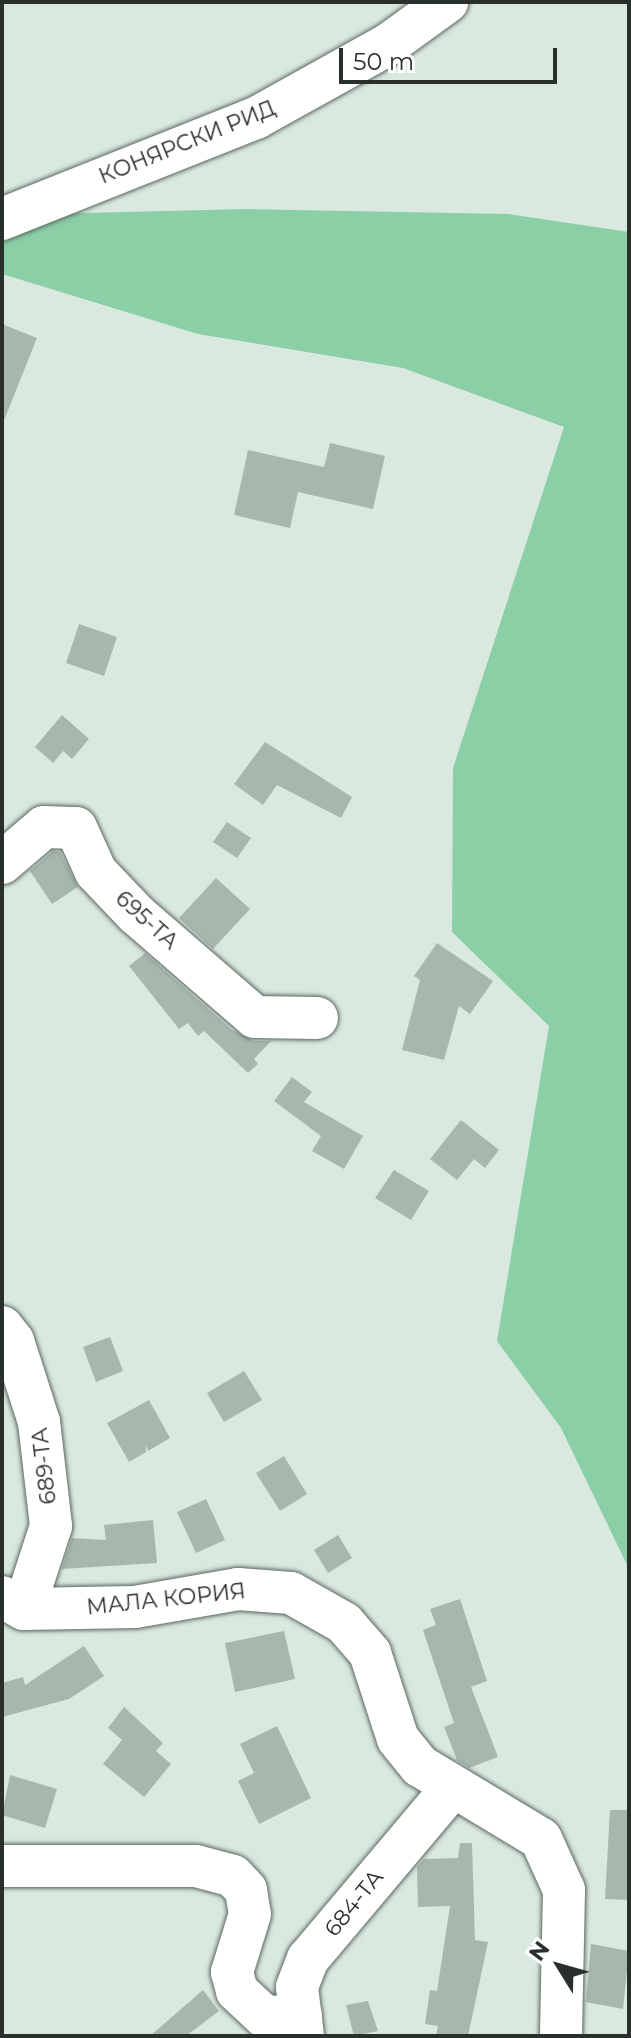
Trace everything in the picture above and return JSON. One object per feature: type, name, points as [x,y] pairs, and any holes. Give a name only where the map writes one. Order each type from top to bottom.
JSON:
[{"type":"street","name":"КОНЯРСКИ РИД","points":[[2,219],[256,118],[389,44],[447,2]]},
{"type":"street","name":"695-ТА","points":[[2,863],[44,827],[76,828],[96,872],[126,904],[255,1017],[317,1018]]},
{"type":"street","name":"689-ТА","points":[[2,1327],[13,1341],[39,1422],[51,1526],[13,1603]]},
{"type":"street","name":"МАЛА КОРИЯ","points":[[13,1603],[135,1607],[238,1589],[291,1593],[353,1633],[370,1653],[398,1739],[420,1766],[541,1839],[564,1890],[561,2036]]},
{"type":"street","name":"684-ТА","points":[[302,2026],[297,1987],[308,1959],[453,1787]]},
{"type":"street","points":[[2,1866],[196,1866],[233,1876],[246,1890],[250,1914],[232,1972],[237,1991],[248,2007],[265,2017],[302,2026]]},
{"type":"green space","points":[[247,209],[508,214],[629,232],[629,1569],[561,1428],[497,1341],[549,1026],[452,932],[453,768],[564,427],[403,368],[198,334],[2,274],[2,215]]},
{"type":"building","points":[[2,324],[37,338],[3,423],[2,423]]},
{"type":"building","points":[[330,443],[385,456],[373,509],[298,492],[290,528],[234,515],[248,450],[324,467]]},
{"type":"building","points":[[79,624],[117,637],[104,676],[66,663]]},
{"type":"building","points":[[62,715],[89,739],[72,759],[63,751],[53,763],[35,747]]},
{"type":"building","points":[[265,742],[352,797],[341,818],[277,785],[263,805],[234,784]]},
{"type":"building","points":[[227,822],[251,838],[237,858],[213,842]]},
{"type":"building","points":[[53,851],[60,852],[78,887],[52,904],[30,871]]},
{"type":"building","points":[[216,878],[250,909],[213,949],[179,918]]},
{"type":"building","points":[[437,943],[493,981],[470,1014],[459,1006],[444,1060],[402,1050],[420,980],[414,976]]},
{"type":"building","points":[[145,953],[232,1030],[254,1041],[271,1041],[254,1059],[258,1064],[248,1073],[204,1031],[198,1036],[188,1023],[179,1029],[129,966]]},
{"type":"building","points":[[292,1077],[312,1092],[304,1102],[363,1136],[344,1169],[312,1151],[321,1136],[274,1101]]},
{"type":"building","points":[[461,1120],[499,1150],[485,1168],[474,1159],[457,1180],[430,1159]]},
{"type":"building","points":[[394,1170],[429,1191],[411,1220],[375,1198]]},
{"type":"building","points":[[110,1337],[123,1371],[96,1382],[83,1347]]},
{"type":"building","points":[[244,1371],[262,1400],[224,1422],[207,1393]]},
{"type":"building","points":[[149,1400],[170,1438],[148,1451],[146,1445],[146,1452],[129,1462],[107,1423]]},
{"type":"building","points":[[284,1456],[307,1494],[280,1511],[256,1473]]},
{"type":"building","points":[[206,1499],[225,1540],[196,1553],[177,1512]]},
{"type":"building","points":[[153,1520],[157,1563],[62,1569],[72,1538],[106,1540],[104,1525]]},
{"type":"building","points":[[338,1535],[352,1558],[328,1573],[314,1550]]},
{"type":"building","points":[[460,1599],[487,1681],[471,1687],[498,1757],[469,1768],[457,1760],[444,1727],[454,1723],[423,1630],[436,1625],[430,1609]]},
{"type":"building","points":[[284,1631],[295,1679],[235,1692],[225,1643]]},
{"type":"building","points":[[84,1646],[104,1676],[69,1699],[2,1717],[2,1683],[23,1677],[25,1685]]},
{"type":"building","points":[[124,1707],[163,1743],[156,1751],[171,1764],[144,1797],[103,1764],[122,1740],[108,1728]]},
{"type":"building","points":[[277,1726],[311,1798],[259,1824],[238,1781],[254,1773],[240,1744]]},
{"type":"building","points":[[10,1775],[57,1789],[45,1828],[2,1815]]},
{"type":"building","points":[[610,1810],[629,1810],[629,1900],[605,1899]]},
{"type":"building","points":[[460,1843],[472,1843],[475,1940],[488,1942],[468,2036],[436,2036],[438,2026],[425,2024],[430,1990],[437,1991],[450,1906],[418,1907],[417,1867],[424,1859],[458,1858]]},
{"type":"building","points":[[591,1944],[629,1951],[623,2009],[586,2002]]},
{"type":"building","points":[[203,1990],[219,2011],[186,2036],[150,2036]]},
{"type":"building","points":[[368,2001],[378,2031],[354,2036],[346,2005]]}]
